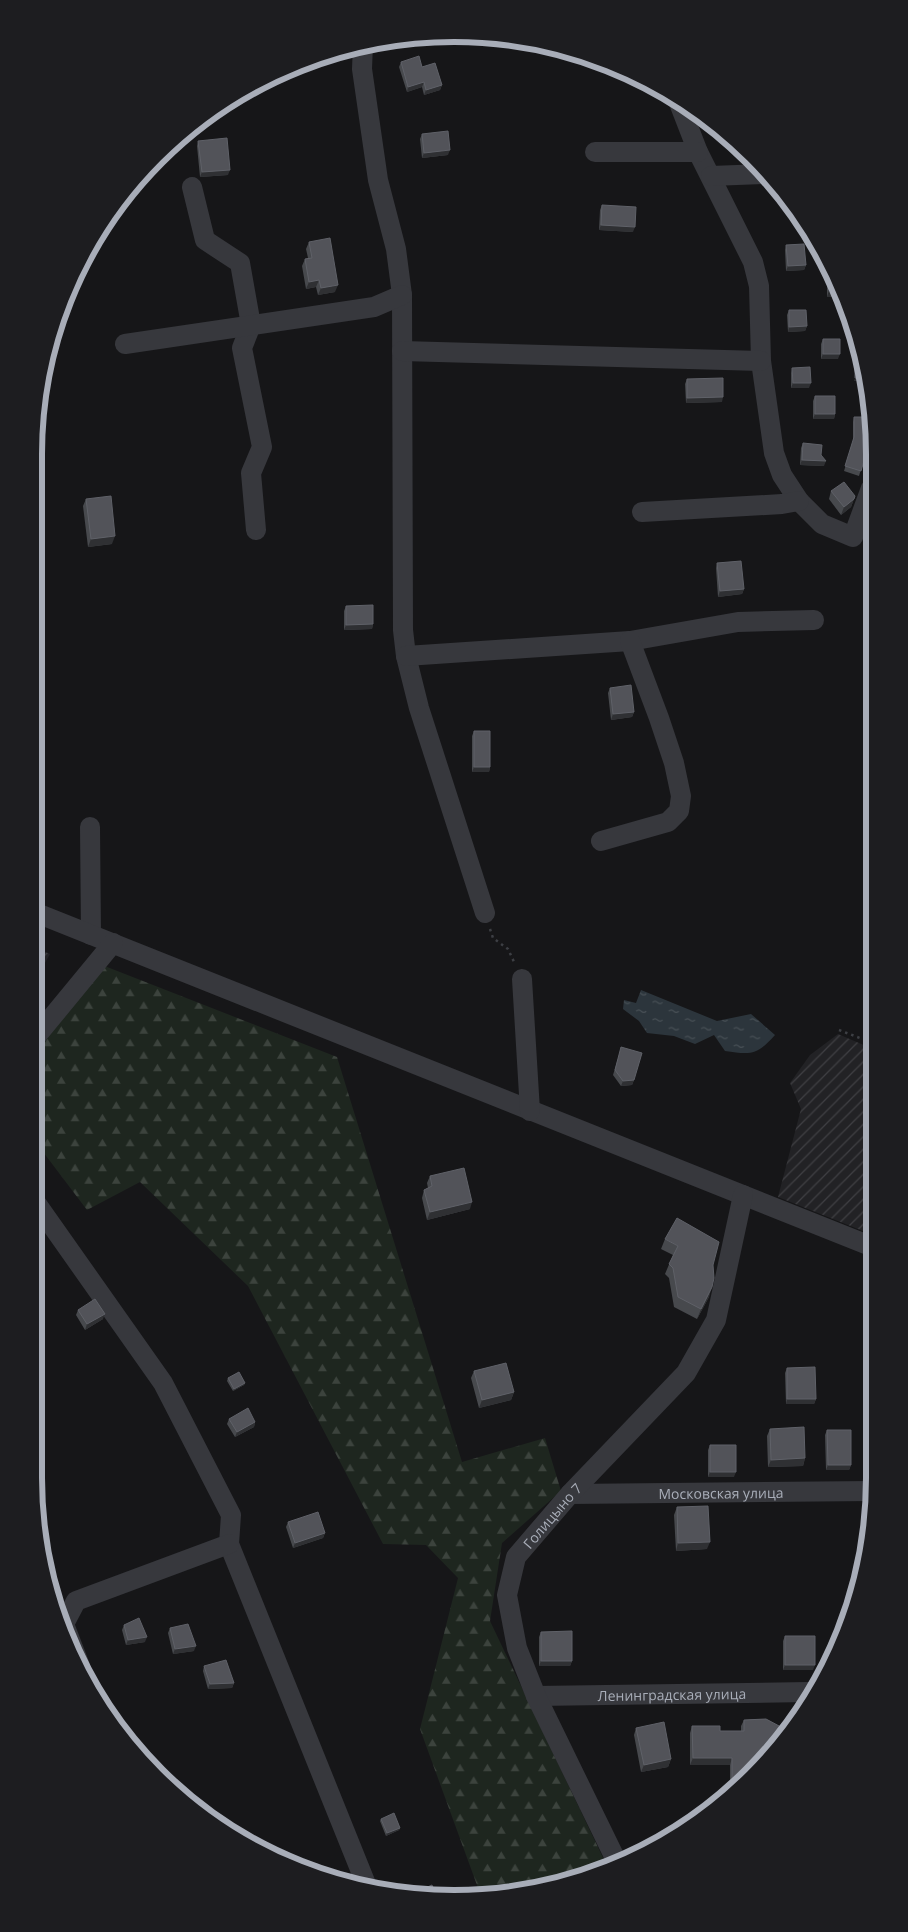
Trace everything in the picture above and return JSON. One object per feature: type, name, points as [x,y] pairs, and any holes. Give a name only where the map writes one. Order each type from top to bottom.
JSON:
[{"type":"street","points":[[363,53],[362,69],[377,171],[396,249],[402,295],[403,630],[406,656],[420,708],[484,913]]},
{"type":"street","points":[[682,112],[698,152],[753,262],[760,286],[761,361],[774,453],[782,474],[799,501],[822,524],[853,537],[866,502]]},
{"type":"street","points":[[595,152],[698,152]]},
{"type":"street","points":[[711,176],[755,174]]},
{"type":"street","points":[[192,187],[204,240],[240,264],[251,325],[242,348],[262,447],[251,473],[256,530]]},
{"type":"street","points":[[125,344],[374,307],[402,295]]},
{"type":"street","points":[[402,351],[761,361]]},
{"type":"street","points":[[642,512],[782,504],[799,501]]},
{"type":"street","points":[[406,656],[630,641],[738,622],[814,620]]},
{"type":"street","points":[[600,841],[668,822],[679,811],[681,796],[674,763],[630,641]]},
{"type":"street","points":[[90,827],[91,935]]},
{"type":"street","points":[[42,915],[866,1244]]},
{"type":"street","points":[[42,1029],[113,943]]},
{"type":"street","points":[[522,979],[530,1111]]},
{"type":"street","name":"Голицыно 7","points":[[615,1856],[536,1696],[517,1648],[506,1595],[516,1557],[570,1494],[686,1373],[716,1320],[743,1195]]},
{"type":"street","points":[[42,1211],[163,1383],[231,1515],[229,1544],[364,1879]]},
{"type":"street","name":"Московская улица","points":[[570,1494],[866,1491]]},
{"type":"street","points":[[67,1618],[76,1601],[229,1544]]},
{"type":"street","name":"Ленинградская улица","points":[[536,1696],[805,1692]]},
{"type":"path","points":[[484,913],[493,938],[508,949],[522,979]]},
{"type":"path","points":[[839,1030],[866,1040]]},
{"type":"shaded area","points":[[42,950],[50,954],[42,968]]},
{"type":"shaded area","points":[[838,1034],[866,1046],[866,1232],[778,1197],[801,1109],[790,1083],[810,1055]]},
{"type":"green space","points":[[102,965],[337,1057],[462,1462],[545,1438],[561,1491],[502,1543],[490,1621],[604,1861],[586,1868],[534,1882],[478,1889],[420,1729],[458,1578],[426,1545],[383,1544],[248,1286],[140,1182],[87,1210],[42,1151],[42,1037]]},
{"type":"water","points":[[641,990],[717,1021],[751,1014],[775,1035],[758,1050],[742,1053],[725,1051],[714,1035],[695,1044],[674,1036],[647,1033],[639,1021],[623,1009],[624,1000],[636,1003]]},
{"type":"building","points":[[419,56],[422,67],[435,63],[442,85],[426,90],[424,82],[408,87],[401,62]]},
{"type":"building","points":[[448,131],[450,150],[424,153],[422,134]]},
{"type":"building","points":[[227,138],[230,170],[202,172],[198,141]]},
{"type":"building","points":[[602,205],[636,207],[635,227],[601,225]]},
{"type":"building","points":[[330,238],[338,285],[321,288],[319,280],[309,282],[305,259],[312,258],[309,242]]},
{"type":"building","points":[[804,244],[806,265],[788,266],[786,245]]},
{"type":"building","points":[[789,310],[806,310],[807,326],[789,327]]},
{"type":"building","points":[[823,339],[840,339],[840,354],[823,354]]},
{"type":"building","points":[[855,366],[856,366],[859,378],[855,378]]},
{"type":"building","points":[[810,367],[811,383],[793,383],[792,368]]},
{"type":"building","points":[[723,378],[723,397],[687,398],[687,379]]},
{"type":"building","points":[[815,396],[835,396],[835,414],[815,414]]},
{"type":"building","points":[[854,417],[864,417],[866,454],[861,471],[845,466],[854,437]]},
{"type":"building","points":[[803,443],[822,445],[821,455],[826,461],[802,460]]},
{"type":"building","points":[[844,482],[855,496],[844,507],[831,491]]},
{"type":"building","points":[[111,496],[115,536],[91,539],[86,499]]},
{"type":"building","points":[[741,561],[744,589],[720,591],[717,563]]},
{"type":"building","points":[[373,605],[373,624],[346,625],[346,606]]},
{"type":"building","points":[[631,685],[634,712],[613,714],[610,688]]},
{"type":"building","points":[[474,731],[490,731],[490,767],[474,767]]},
{"type":"building","points":[[621,1047],[642,1053],[634,1080],[623,1081],[615,1070]]},
{"type":"building","points":[[464,1168],[472,1202],[430,1212],[424,1190],[432,1186],[430,1176]]},
{"type":"building","points":[[677,1218],[719,1242],[713,1265],[714,1278],[712,1287],[701,1309],[678,1297],[673,1268],[669,1264],[678,1246],[665,1239]]},
{"type":"building","points":[[95,1299],[105,1314],[87,1324],[78,1310]]},
{"type":"building","points":[[506,1363],[514,1392],[482,1400],[474,1371]]},
{"type":"building","points":[[815,1367],[816,1399],[787,1399],[787,1368]]},
{"type":"building","points":[[239,1372],[245,1383],[234,1389],[228,1378]]},
{"type":"building","points":[[248,1408],[255,1422],[237,1432],[229,1419]]},
{"type":"building","points":[[804,1427],[805,1458],[771,1460],[770,1429]]},
{"type":"building","points":[[827,1430],[851,1430],[851,1465],[828,1465]]},
{"type":"building","points":[[710,1445],[736,1445],[736,1472],[710,1472]]},
{"type":"building","points":[[708,1506],[710,1542],[678,1543],[677,1507]]},
{"type":"building","points":[[318,1512],[325,1533],[295,1543],[288,1522]]},
{"type":"building","points":[[139,1618],[147,1637],[128,1640],[124,1625]]},
{"type":"building","points":[[188,1624],[196,1646],[175,1649],[170,1628]]},
{"type":"building","points":[[572,1631],[572,1661],[541,1661],[541,1632]]},
{"type":"building","points":[[785,1636],[815,1636],[815,1665],[785,1665]]},
{"type":"building","points":[[226,1660],[234,1683],[210,1684],[204,1666]]},
{"type":"building","points":[[766,1719],[781,1728],[734,1779],[732,1779],[732,1758],[693,1758],[692,1726],[720,1726],[720,1731],[744,1731],[744,1720]]},
{"type":"building","points":[[664,1722],[671,1759],[644,1765],[636,1728]]},
{"type":"building","points":[[394,1813],[400,1828],[387,1833],[381,1819]]},
{"type":"building","points":[[432,1885],[433,1889],[427,1889],[424,1889]]}]
